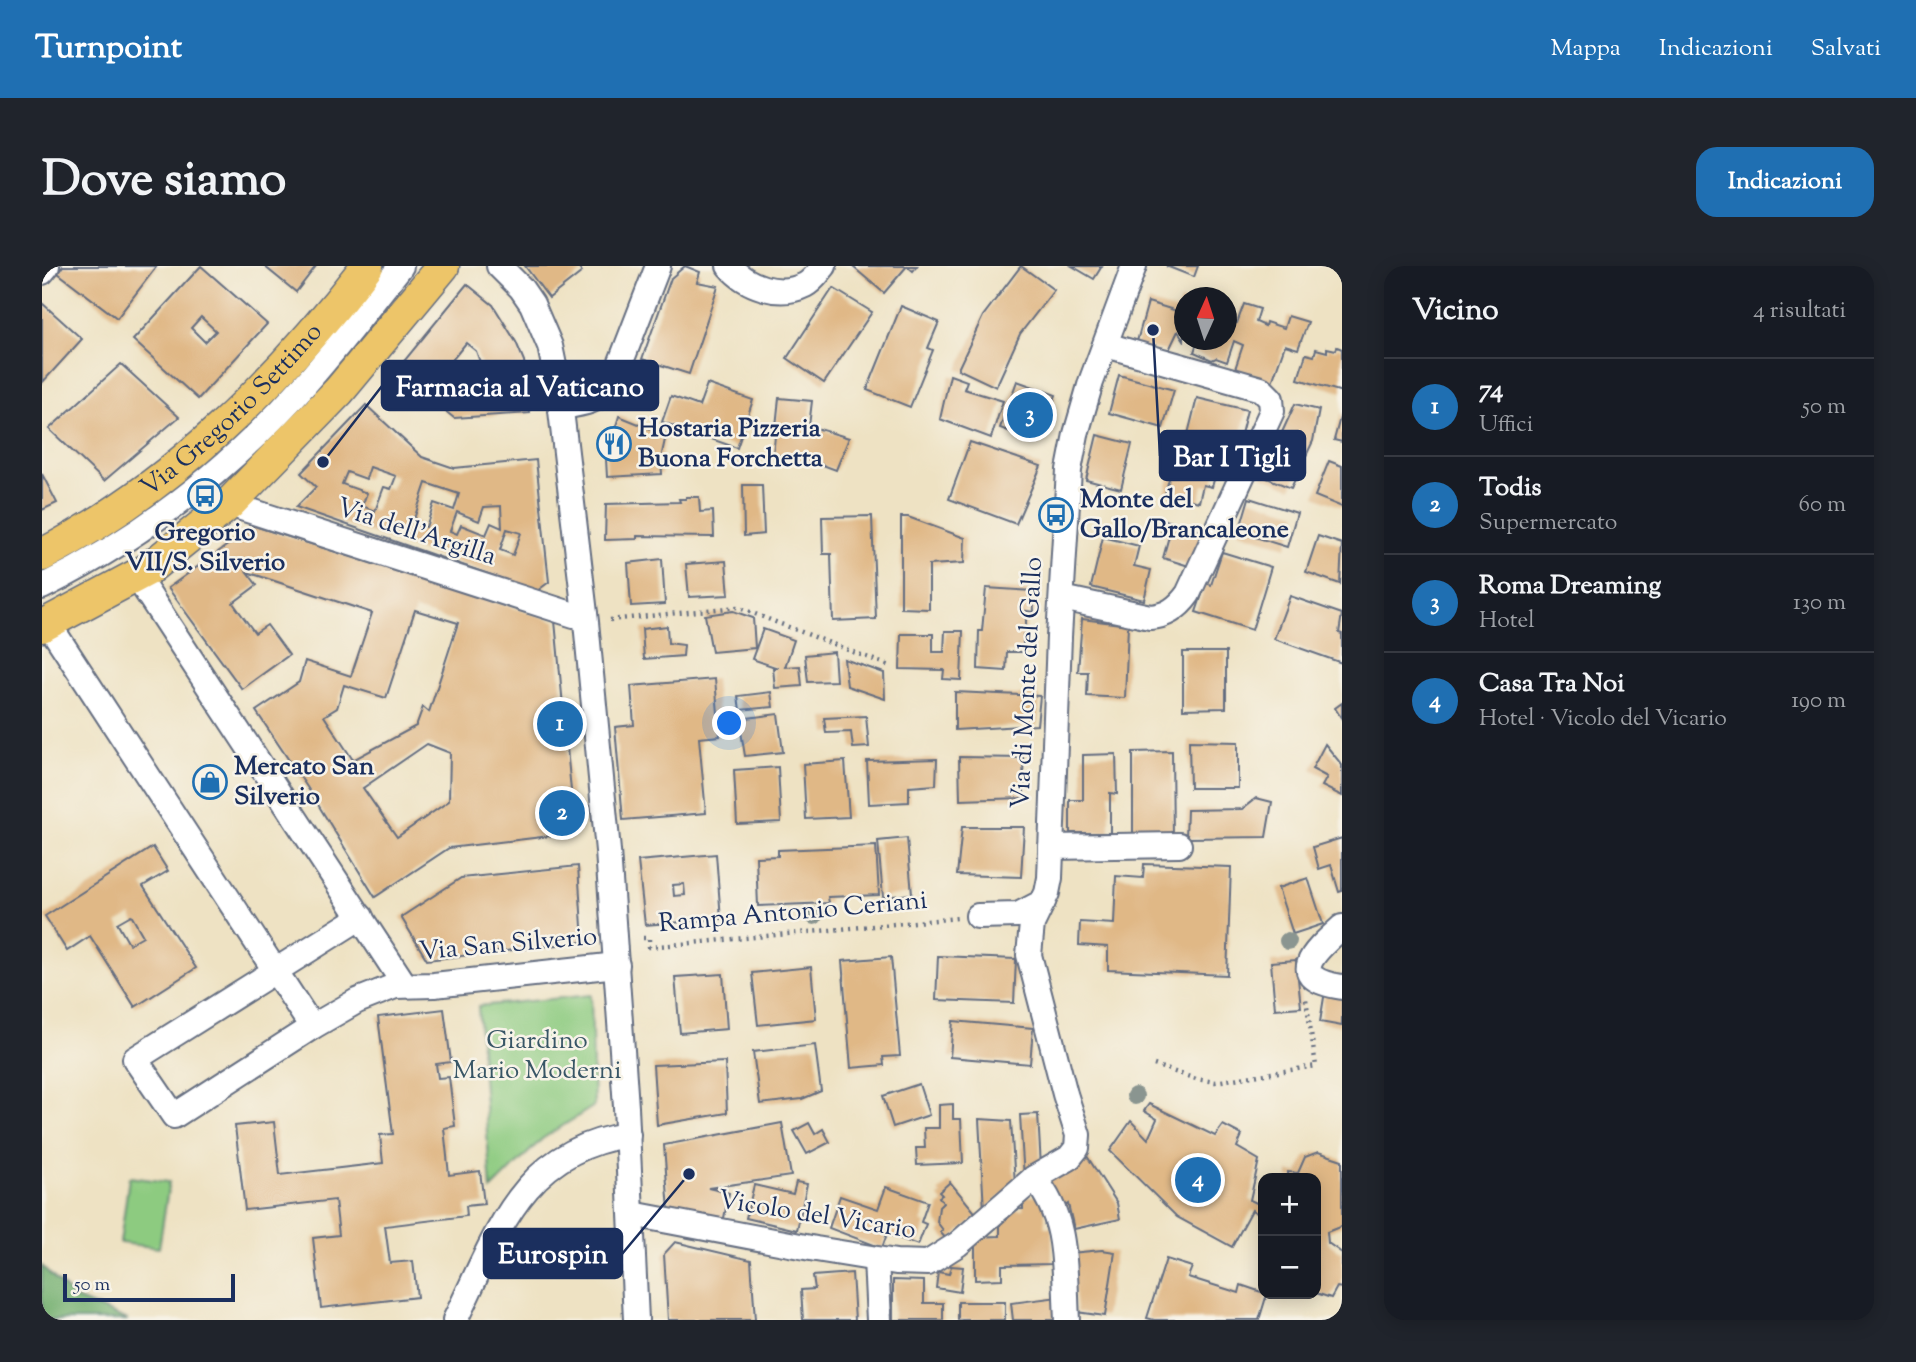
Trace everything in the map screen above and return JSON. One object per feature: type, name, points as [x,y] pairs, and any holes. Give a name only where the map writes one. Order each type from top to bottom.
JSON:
[{"type":"main road","name":"Via Gregorio Settimo","points":[[42,555],[104,519],[175,468],[262,388],[316,350],[367,266]]},
{"type":"main road","points":[[45,624],[137,577],[164,559],[229,504],[339,391],[443,266]]},
{"type":"street","points":[[42,272],[47,266]]},
{"type":"street","name":"Via Gregorio Settimo","points":[[42,587],[119,545],[163,515],[226,463],[284,407],[316,350],[401,266]]},
{"type":"street","points":[[499,266],[527,296],[545,332],[561,407],[608,851],[628,1135],[636,1320]]},
{"type":"street","points":[[561,407],[588,402],[604,394],[612,385],[658,266]]},
{"type":"street","points":[[729,266],[741,278],[753,284],[785,290],[807,284],[824,266]]},
{"type":"street","name":"Via di Monte del Gallo","points":[[1043,902],[1049,886],[1071,458],[1091,382],[1134,266]]},
{"type":"street","points":[[1062,598],[1150,617],[1163,615],[1182,602],[1193,584],[1272,411],[1271,399],[1261,389],[1106,345]]},
{"type":"street","points":[[316,350],[339,391]]},
{"type":"street","name":"Via dell'Argilla","points":[[229,504],[574,615],[585,615]]},
{"type":"street","name":"Via San Silverio","points":[[137,577],[404,984]]},
{"type":"street","points":[[45,624],[312,1027]]},
{"type":"street","points":[[1051,847],[1179,845]]},
{"type":"street","points":[[978,916],[1018,915],[1043,902]]},
{"type":"street","name":"Vicolo del Vicario","points":[[632,1214],[876,1259],[915,1263],[933,1261],[958,1244],[1034,1178],[1069,1158],[1078,1142],[1030,963],[1030,932],[1035,915],[1043,902]]},
{"type":"street","points":[[276,972],[361,917]]},
{"type":"street","points":[[1342,927],[1315,951],[1310,967],[1311,974],[1317,981],[1342,988]]},
{"type":"street","name":"Via San Silverio","points":[[276,972],[135,1059],[174,1116],[312,1027],[370,995],[404,984],[434,985],[617,965]]},
{"type":"street","points":[[455,1320],[497,1235],[530,1184],[552,1163],[585,1144],[628,1135]]},
{"type":"street","points":[[1034,1178],[1049,1198],[1060,1225],[1067,1320]]},
{"type":"street","points":[[876,1259],[878,1320]]},
{"type":"path","points":[[610,620],[737,607],[891,667]]},
{"type":"path","name":"Rampa Antonio Ceriani","points":[[643,938],[649,938],[649,947],[952,918]]},
{"type":"path","points":[[1154,1065],[1196,1079],[1215,1082],[1317,1066],[1304,988]]},
{"type":"green space","name":"Giardino Mario Moderni","points":[[591,995],[594,1106],[542,1139],[491,1190],[478,1006]]},
{"type":"green space","points":[[129,1177],[169,1182],[159,1248],[120,1243]]},
{"type":"green space","points":[[42,1266],[74,1298],[128,1320],[42,1320]]},
{"type":"building","points":[[63,266],[157,266],[117,318],[58,273]]},
{"type":"building","points":[[201,266],[267,324],[198,399],[133,340]],"holes":[[[201,317],[216,331],[205,342],[191,328]]]},
{"type":"building","points":[[264,266],[316,266],[296,292]]},
{"type":"building","points":[[525,266],[578,266],[582,272],[549,298]]},
{"type":"building","points":[[685,266],[700,272],[697,282],[718,286],[689,374],[642,359],[671,278]]},
{"type":"building","points":[[854,266],[907,266],[884,293]]},
{"type":"building","points":[[1021,266],[1054,290],[1020,334],[996,387],[958,369],[983,316]]},
{"type":"building","points":[[1072,266],[1102,266],[1094,279]]},
{"type":"building","points":[[1166,266],[1198,266],[1194,277]]},
{"type":"building","points":[[467,284],[493,305],[516,342],[524,361],[530,413],[454,418],[396,371]],"holes":[[[466,343],[476,351],[486,379],[471,385],[448,365]]]},
{"type":"building","points":[[833,288],[872,312],[824,383],[787,358]]},
{"type":"building","points":[[1148,302],[1174,310],[1174,339],[1168,352],[1136,345]]},
{"type":"building","points":[[42,303],[82,339],[42,383]]},
{"type":"building","points":[[1244,304],[1260,309],[1256,322],[1265,326],[1266,322],[1284,328],[1288,316],[1308,322],[1298,349],[1285,345],[1272,382],[1235,369],[1243,345],[1237,342],[1237,323]]},
{"type":"building","points":[[901,306],[939,322],[928,348],[933,350],[910,407],[867,390]]},
{"type":"building","points":[[1337,347],[1342,349],[1342,392],[1298,379],[1306,354],[1314,356],[1316,349],[1327,352],[1327,348],[1336,350]]},
{"type":"building","points":[[1231,350],[1227,362],[1216,358],[1212,360],[1194,352]]},
{"type":"building","points":[[121,364],[179,417],[104,481],[49,429]]},
{"type":"building","points":[[950,375],[967,381],[964,389],[1003,401],[991,438],[940,419]]},
{"type":"building","points":[[1119,375],[1174,390],[1163,428],[1109,413]]},
{"type":"building","points":[[1017,381],[1056,395],[1038,442],[1000,428]]},
{"type":"building","points":[[707,384],[753,400],[737,448],[662,422],[671,396],[699,406]]},
{"type":"building","points":[[779,398],[812,401],[809,426],[849,438],[836,470],[804,458],[773,455]]},
{"type":"building","points":[[1197,398],[1247,410],[1237,450],[1187,438]]},
{"type":"building","points":[[1295,404],[1319,410],[1313,441],[1291,488],[1262,476]]},
{"type":"building","points":[[366,405],[422,457],[454,468],[536,460],[549,582],[537,591],[296,507],[316,487],[301,473]],"holes":[[[370,467],[396,476],[391,489],[384,487],[375,511],[362,506],[367,493],[342,484],[347,472],[366,479]],[[426,483],[459,494],[454,510],[434,503],[426,527],[413,522]],[[501,506],[502,528],[491,523],[486,535],[461,525],[457,534],[450,531],[457,512],[479,521],[484,507]],[[507,529],[521,533],[513,555],[500,550]]]},
{"type":"building","points":[[1342,414],[1342,442],[1334,440]]},
{"type":"building","points":[[619,416],[666,435],[661,458],[662,474],[607,477],[606,459]]},
{"type":"building","points":[[1097,435],[1132,444],[1121,489],[1086,480]]},
{"type":"building","points":[[970,442],[1041,466],[1016,524],[949,499]]},
{"type":"building","points":[[1329,461],[1342,466],[1342,507],[1315,496]]},
{"type":"building","points":[[1198,464],[1217,469],[1212,487],[1203,485],[1199,502],[1165,494],[1172,467],[1196,473]]},
{"type":"building","points":[[42,474],[57,503],[42,510]]},
{"type":"building","points":[[743,485],[762,485],[764,534],[744,536]]},
{"type":"building","points":[[699,497],[700,512],[713,511],[714,537],[637,536],[637,539],[605,540],[606,504],[680,502],[679,499]]},
{"type":"building","points":[[1249,498],[1297,513],[1287,547],[1239,532]]},
{"type":"building","points":[[872,516],[876,619],[833,621],[831,554],[823,554],[822,517]]},
{"type":"building","points":[[901,517],[908,517],[965,538],[964,563],[929,565],[929,609],[901,608]]},
{"type":"building","points":[[1165,520],[1205,532],[1189,566],[1163,558],[1169,536],[1161,533]]},
{"type":"building","points":[[254,526],[555,621],[575,833],[449,848],[375,897],[256,711],[299,682],[305,661],[351,676],[372,613],[247,572],[257,585],[233,603],[255,633],[267,625],[289,655],[242,689],[168,588]],"holes":[[[415,610],[458,623],[429,712],[423,707],[416,726],[353,760],[324,716],[337,708],[344,685],[386,698]],[[427,744],[450,753],[449,801],[397,837],[363,788]]]},
{"type":"building","points":[[1318,536],[1342,544],[1340,584],[1306,572]]},
{"type":"building","points":[[1103,537],[1139,546],[1134,566],[1151,570],[1144,600],[1091,587]]},
{"type":"building","points":[[1222,552],[1271,567],[1252,630],[1196,612],[1206,583],[1211,585]]},
{"type":"building","points":[[662,559],[665,604],[631,606],[628,563]]},
{"type":"building","points":[[726,561],[729,595],[689,597],[686,564]]},
{"type":"building","points":[[986,588],[1033,591],[1034,612],[1026,611],[1023,652],[1007,652],[1006,671],[978,669],[979,631],[982,631]]},
{"type":"building","points":[[1290,596],[1342,614],[1339,633],[1342,634],[1342,663],[1274,639]]},
{"type":"building","points":[[733,611],[753,618],[755,648],[712,652],[705,615]]},
{"type":"building","points":[[1082,619],[1128,625],[1125,698],[1087,696],[1088,672],[1078,672]]},
{"type":"building","points":[[667,626],[668,643],[684,645],[683,656],[644,659],[642,629]]},
{"type":"building","points":[[763,629],[794,640],[785,667],[800,666],[802,686],[775,688],[773,668],[778,668],[752,659]]},
{"type":"building","points":[[945,631],[963,631],[961,680],[943,679],[944,670],[900,669],[901,634],[933,634],[933,652],[944,652]]},
{"type":"building","points":[[834,652],[836,681],[808,682],[805,655]]},
{"type":"building","points":[[1183,652],[1226,652],[1226,708],[1183,709]]},
{"type":"building","points":[[844,659],[884,673],[885,699],[847,686]]},
{"type":"building","points":[[715,679],[720,736],[699,738],[706,813],[623,820],[615,727],[634,725],[631,686]]},
{"type":"building","points":[[771,692],[773,707],[740,710],[738,696]]},
{"type":"building","points":[[955,692],[1040,696],[1037,725],[955,730]]},
{"type":"building","points":[[1342,703],[1342,719],[1335,708]]},
{"type":"building","points":[[778,714],[783,752],[745,756],[739,719]]},
{"type":"building","points":[[866,716],[869,747],[853,748],[851,732],[826,733],[824,718]]},
{"type":"building","points":[[1189,741],[1238,742],[1238,788],[1190,788]]},
{"type":"building","points":[[1325,744],[1342,765],[1342,796],[1322,786],[1327,777],[1312,769]]},
{"type":"building","points":[[1172,751],[1173,840],[1133,839],[1133,752]]},
{"type":"building","points":[[1116,754],[1117,794],[1110,793],[1110,833],[1070,833],[1070,800],[1083,800],[1083,755]]},
{"type":"building","points":[[959,757],[1023,758],[1024,798],[960,800]]},
{"type":"building","points":[[937,759],[936,785],[909,787],[909,802],[869,804],[867,761]]},
{"type":"building","points":[[845,761],[849,817],[806,819],[803,764]]},
{"type":"building","points":[[778,767],[781,822],[737,824],[734,770]]},
{"type":"building","points":[[1256,798],[1272,802],[1266,837],[1186,838],[1187,810],[1242,809]]},
{"type":"building","points":[[962,827],[1024,827],[1021,877],[957,875]]},
{"type":"building","points":[[907,838],[912,894],[883,897],[878,841]]},
{"type":"building","points":[[1342,838],[1342,891],[1339,892],[1331,865],[1319,869],[1313,847]]},
{"type":"building","points":[[876,846],[879,895],[828,897],[829,903],[758,906],[756,857],[778,856],[778,850]]},
{"type":"building","points":[[153,847],[168,871],[143,886],[196,968],[135,1007],[90,936],[67,951],[45,916]],"holes":[[[131,915],[143,936],[129,944],[117,923]]]},
{"type":"building","points":[[716,854],[721,919],[645,925],[638,861]],"holes":[[[684,884],[685,895],[674,896],[673,885]]]},
{"type":"building","points":[[1144,864],[1231,867],[1227,975],[1108,970],[1108,947],[1079,945],[1080,922],[1114,924],[1116,876],[1143,878]]},
{"type":"building","points":[[578,866],[583,942],[427,960],[401,917],[461,878]]},
{"type":"building","points":[[1308,878],[1323,924],[1293,934],[1278,888]]},
{"type":"building","points":[[938,956],[1016,959],[1014,1003],[936,1000]]},
{"type":"building","points":[[891,957],[900,1056],[883,1057],[884,1065],[851,1068],[842,961]]},
{"type":"building","points":[[1296,960],[1301,1007],[1275,1009],[1271,962]]},
{"type":"building","points":[[811,967],[816,1019],[758,1025],[752,973]]},
{"type":"building","points":[[723,974],[727,1029],[680,1033],[675,977]]},
{"type":"building","points":[[1325,991],[1342,994],[1342,1026],[1320,1022]]},
{"type":"building","points":[[444,1009],[451,1062],[436,1064],[438,1078],[449,1077],[455,1126],[444,1128],[449,1175],[480,1171],[484,1204],[466,1206],[467,1216],[385,1226],[390,1263],[413,1261],[417,1297],[321,1308],[313,1238],[339,1235],[335,1200],[245,1210],[235,1126],[274,1122],[280,1175],[383,1163],[380,1135],[393,1134],[378,1017]]},
{"type":"building","points":[[953,1021],[1033,1028],[1030,1064],[950,1057]]},
{"type":"building","points":[[815,1045],[821,1091],[802,1099],[760,1104],[753,1052]]},
{"type":"building","points":[[725,1062],[727,1113],[657,1125],[653,1065]]},
{"type":"building","points":[[919,1084],[929,1115],[893,1127],[883,1096]]},
{"type":"building","points":[[953,1104],[953,1119],[961,1119],[963,1163],[917,1165],[916,1148],[925,1148],[924,1128],[939,1128],[939,1105]]},
{"type":"building","points":[[1149,1104],[1215,1136],[1223,1125],[1242,1135],[1237,1147],[1259,1160],[1250,1200],[1258,1204],[1258,1214],[1252,1210],[1232,1247],[1177,1217],[1110,1151],[1131,1121],[1148,1139],[1157,1119],[1144,1111]]},
{"type":"building","points":[[1038,1114],[1041,1167],[1024,1179],[1020,1115]]},
{"type":"building","points":[[979,1119],[1011,1121],[1015,1185],[984,1210]]},
{"type":"building","points":[[782,1123],[791,1176],[708,1188],[729,1193],[723,1223],[669,1211],[664,1145]]},
{"type":"building","points":[[809,1123],[815,1134],[823,1129],[830,1142],[807,1154],[794,1131]]},
{"type":"building","points":[[1318,1152],[1342,1160],[1342,1226],[1327,1232],[1328,1243],[1342,1253],[1342,1288],[1337,1287],[1331,1298],[1321,1295],[1321,1173],[1298,1173],[1305,1157]]},
{"type":"building","points":[[1085,1153],[1117,1203],[1120,1219],[1074,1229],[1068,1204],[1061,1209],[1042,1180]]},
{"type":"building","points":[[796,1182],[807,1184],[797,1230],[746,1218],[754,1185],[793,1194]]},
{"type":"building","points":[[950,1182],[978,1216],[948,1241],[940,1232],[943,1230],[937,1222],[939,1207],[943,1203],[939,1192]]},
{"type":"building","points":[[886,1187],[928,1202],[921,1222],[926,1224],[918,1245],[887,1234],[882,1248],[829,1228],[840,1196],[878,1209]]},
{"type":"building","points":[[1023,1196],[1045,1196],[1045,1227],[1052,1227],[1052,1264],[1002,1265],[1002,1279],[975,1280],[975,1237],[1000,1236],[1000,1221],[1004,1221],[1004,1210],[1023,1209]]},
{"type":"building","points":[[675,1242],[751,1260],[755,1320],[668,1320],[664,1254]]},
{"type":"building","points":[[1102,1250],[1115,1252],[1105,1316],[1077,1312],[1071,1253]]},
{"type":"building","points":[[1166,1259],[1192,1267],[1188,1277],[1239,1293],[1241,1285],[1258,1291],[1258,1299],[1265,1299],[1259,1320],[1147,1318]]},
{"type":"building","points":[[951,1266],[963,1267],[960,1292],[936,1288],[938,1272],[949,1274]]},
{"type":"building","points":[[852,1273],[855,1320],[803,1320],[801,1290],[815,1289],[813,1276]]},
{"type":"building","points":[[893,1280],[924,1281],[924,1303],[943,1303],[943,1320],[893,1320]]},
{"type":"building","points":[[1058,1297],[1061,1320],[1013,1320],[1011,1303]]},
{"type":"building","points":[[958,1302],[1005,1302],[1005,1320],[958,1320]]},
{"type":"place","name":"Bar I Tigli","points":[[1153,330]]},
{"type":"place","name":"Roma Dreaming","points":[[1030,415]]},
{"type":"place","name":"Hostaria Pizzeria Buona Forchetta","points":[[614,444]]},
{"type":"place","name":"Farmacia al Vaticano","points":[[323,462]]},
{"type":"place","name":"Gregorio VII/S. Silverio","points":[[205,496]]},
{"type":"place","name":"Monte del Gallo/Brancaleone","points":[[1056,515]]},
{"type":"place","name":"74","points":[[560,724]]},
{"type":"place","name":"Mercato San Silverio","points":[[210,782]]},
{"type":"place","name":"Todis","points":[[562,813]]},
{"type":"place","name":"Eurospin","points":[[689,1174]]},
{"type":"place","name":"Casa Tra Noi","points":[[1198,1180]]}]
